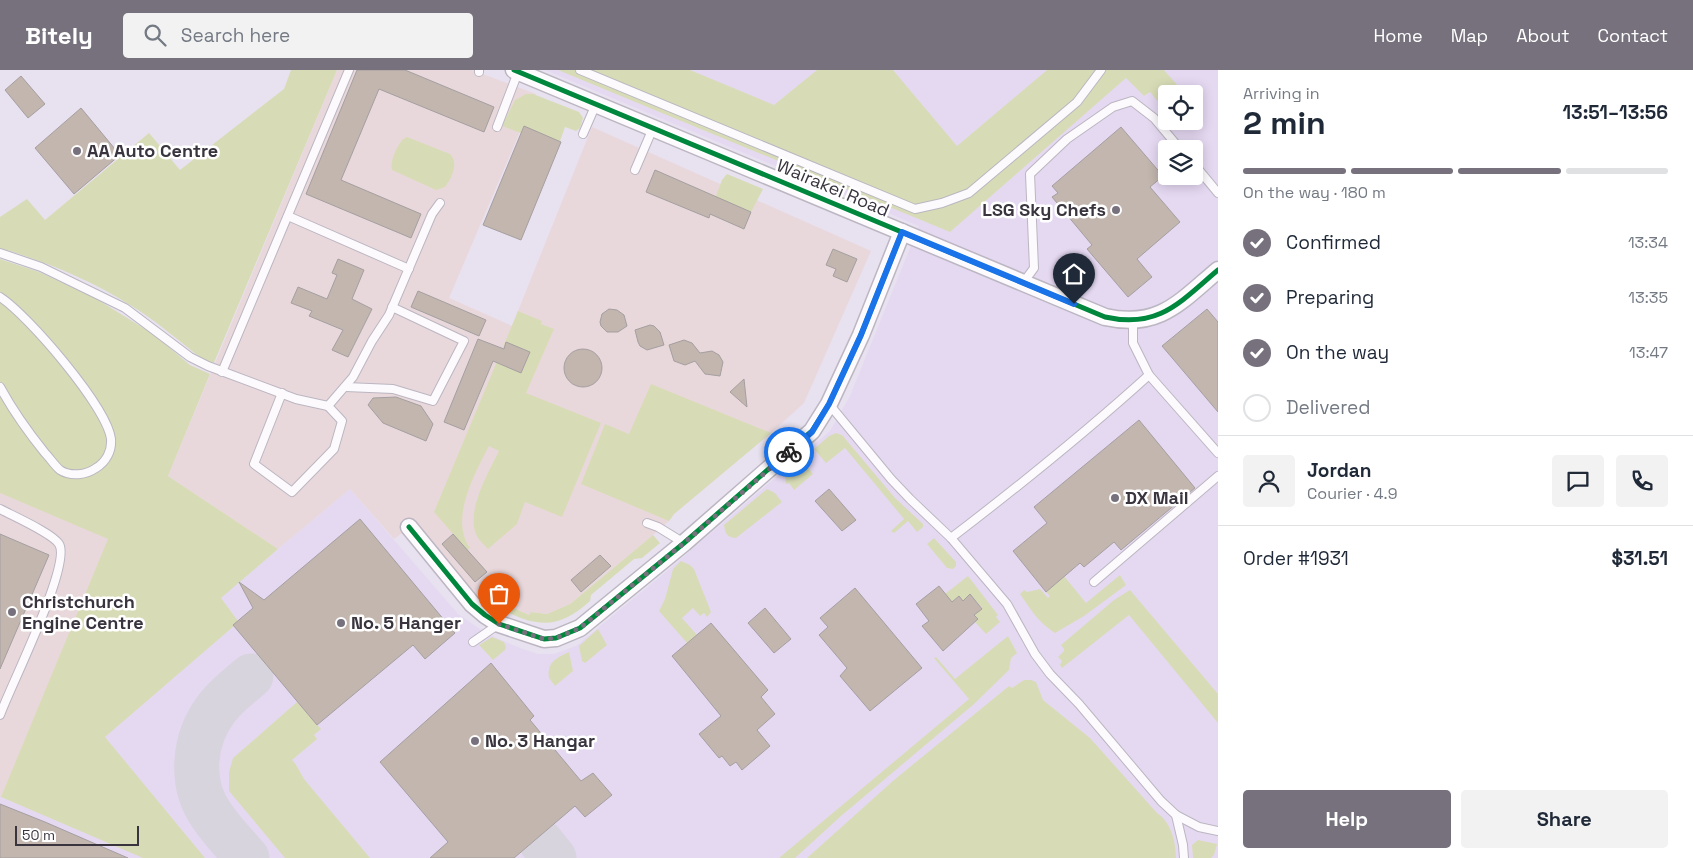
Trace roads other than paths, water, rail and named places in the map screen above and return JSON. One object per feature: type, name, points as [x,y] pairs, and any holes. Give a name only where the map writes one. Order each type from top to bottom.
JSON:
[{"type":"street","name":"Wairakei Road","points":[[516,71],[1105,317],[1132,320],[1148,319],[1174,307],[1218,270]]},
{"type":"street","points":[[409,527],[472,604],[499,624],[544,639],[570,634],[580,628],[684,543],[812,432],[829,404],[861,335],[902,232]]},
{"type":"lane","points":[[222,372],[350,70]]},
{"type":"lane","points":[[580,70],[915,209],[969,194],[1077,102],[1102,70]]},
{"type":"lane","points":[[496,127],[516,71]]},
{"type":"lane","points":[[1023,283],[1034,268],[1030,174],[1067,139],[1113,106],[1132,101],[1154,118],[1172,140]]},
{"type":"lane","points":[[583,134],[596,104]]},
{"type":"lane","points":[[635,170],[654,128]]},
{"type":"lane","points":[[1203,175],[1218,193]]},
{"type":"lane","points":[[328,406],[353,377],[392,307],[432,214],[440,203]]},
{"type":"lane","points":[[288,216],[408,269]]},
{"type":"lane","points":[[0,253],[41,267],[125,308],[190,357],[222,372],[282,393],[296,399],[328,406],[342,421],[334,449],[292,492],[254,464],[282,393]]},
{"type":"lane","points":[[0,297],[20,312],[57,353],[99,409],[111,439],[110,448],[104,462],[94,470],[86,473],[70,474],[60,469],[34,440],[12,410],[0,387]]},
{"type":"lane","points":[[346,387],[393,389],[434,401],[464,341],[392,307]]},
{"type":"lane","points":[[1132,320],[1133,343],[1149,375],[1218,453]]},
{"type":"lane","points":[[951,538],[1011,492],[1149,375]]},
{"type":"lane","points":[[829,404],[892,479],[951,538],[1007,604],[1035,654],[1050,674],[1079,704],[1161,801],[1176,814],[1199,827],[1218,831]]},
{"type":"lane","points":[[1094,582],[1218,476]]},
{"type":"lane","points":[[0,508],[52,536],[60,544],[62,555],[49,600],[0,715]]},
{"type":"lane","points":[[647,523],[658,527],[684,543]]},
{"type":"lane","points":[[473,642],[499,624]]},
{"type":"lane","points":[[1176,814],[1184,858]]},
{"type":"place","name":"AA Auto Centre","points":[[77,151]]},
{"type":"place","name":"LSG Sky Chefs","points":[[1116,210]]},
{"type":"place","name":"DX Mail","points":[[1115,498]]},
{"type":"place","name":"Christchurch Engine Centre","points":[[12,612]]},
{"type":"place","name":"No. 5 Hanger","points":[[341,623]]},
{"type":"place","name":"No. 3 Hangar","points":[[475,741]]}]
